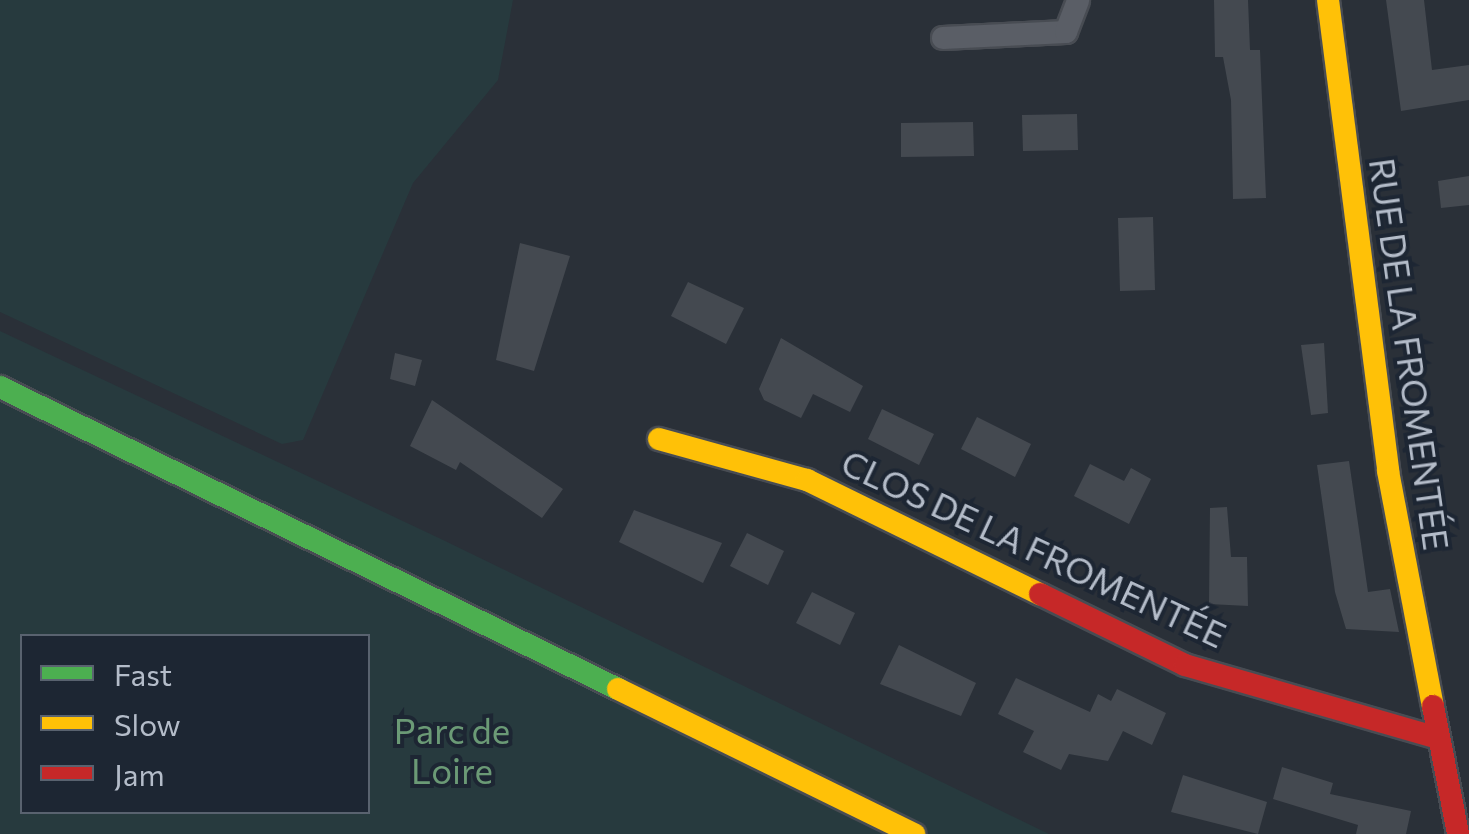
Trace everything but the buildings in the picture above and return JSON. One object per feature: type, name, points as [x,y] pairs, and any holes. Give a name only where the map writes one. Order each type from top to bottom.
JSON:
[{"type":"street","points":[[942,38],[1066,32],[1078,0]]},
{"type":"street","name":"RUE DE LA FROMENTÉE","points":[[1328,0],[1388,471],[1458,834]]},
{"type":"street","points":[[0,387],[914,834]]},
{"type":"street","name":"CLOS DE LA FROMENTÉE","points":[[659,439],[807,480],[1185,665],[1438,738]]},
{"type":"green space","points":[[0,0],[513,0],[498,80],[413,183],[303,440],[282,444],[0,312]]},
{"type":"green space","points":[[0,331],[441,539],[1049,834],[927,834],[0,378]]},
{"type":"green space","name":"Parc de Loire","points":[[0,400],[888,834],[0,834]]},
{"type":"traffic: fast","points":[[0,387],[618,689]]},
{"type":"traffic: slow","points":[[1328,0],[1388,471],[1433,706]]},
{"type":"traffic: slow","points":[[659,439],[807,480],[1040,594]]},
{"type":"traffic: slow","points":[[618,689],[914,834]]},
{"type":"traffic: jam","points":[[1040,594],[1185,665],[1438,738]]},
{"type":"traffic: jam","points":[[1433,706],[1458,834]]}]
